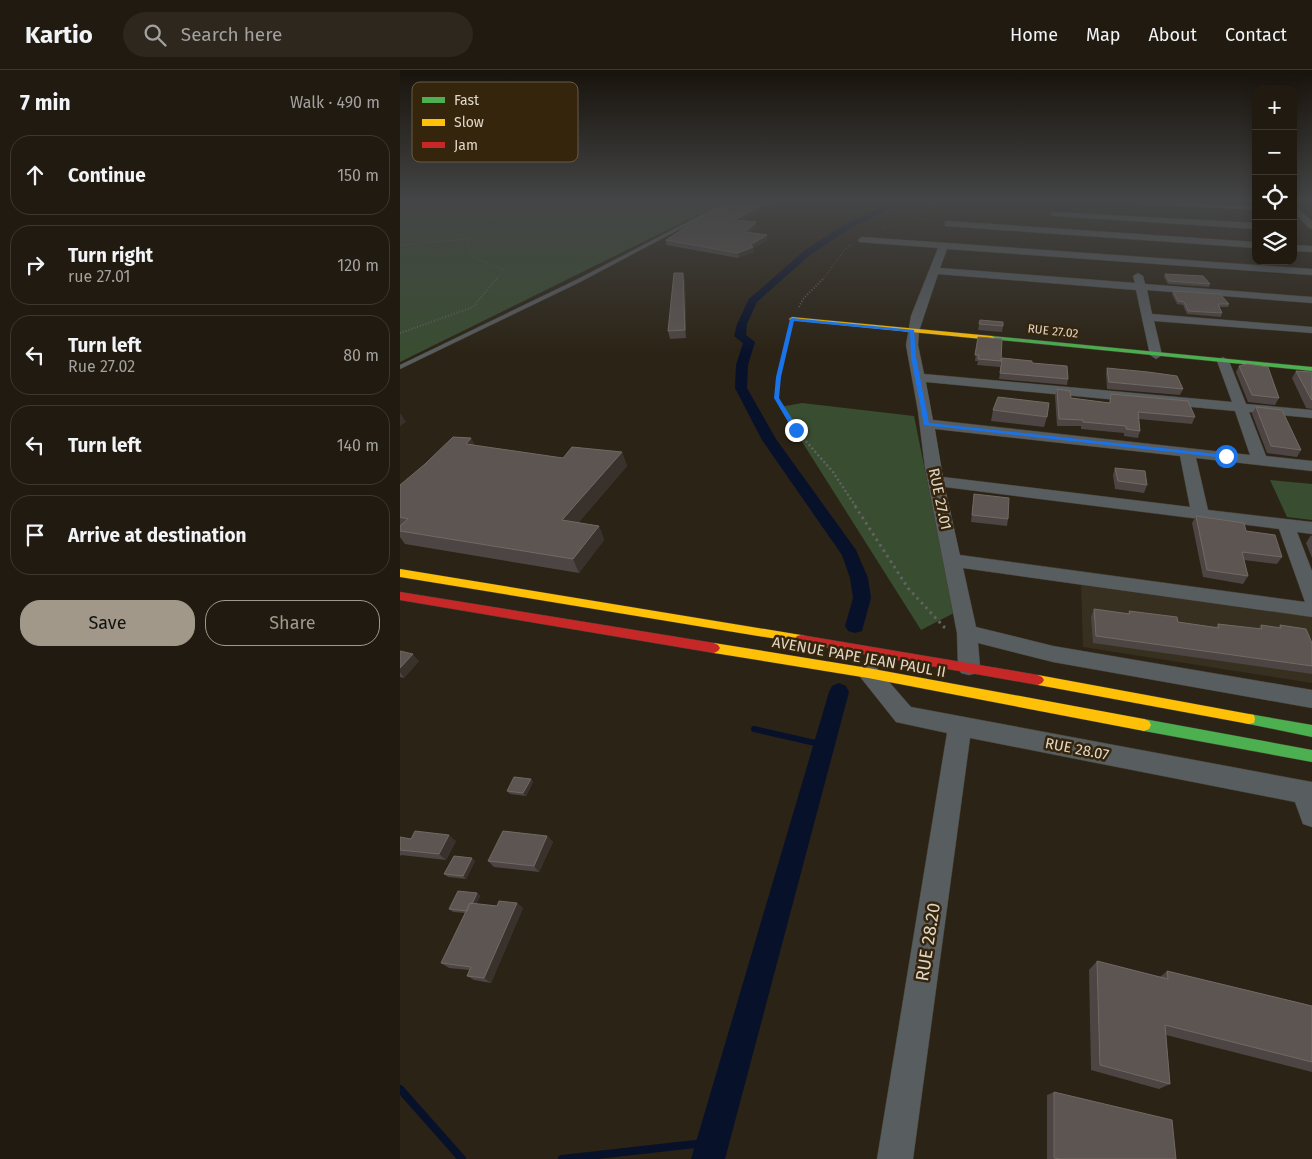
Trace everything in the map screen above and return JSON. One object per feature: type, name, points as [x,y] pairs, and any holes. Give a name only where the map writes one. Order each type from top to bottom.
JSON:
[{"type":"main road","name":"RUE 27.02","points":[[792,319],[1312,369]]},
{"type":"main road","name":"AVENUE PAPE JEAN PAUL II","points":[[400,574],[969,667],[1312,731]]},
{"type":"main road","name":"AVENUE PAPE JEAN PAUL II","points":[[400,596],[868,673],[1312,756]]},
{"type":"street","points":[[913,331],[941,253]]},
{"type":"street","points":[[1032,253],[1312,272]]},
{"type":"street","points":[[1134,259],[1156,355]]},
{"type":"street","points":[[935,271],[1312,300]]},
{"type":"street","points":[[1147,317],[1312,330]]},
{"type":"street","name":"RUE 27.01","points":[[913,331],[914,357],[936,481],[967,633],[969,667]]},
{"type":"street","points":[[1223,361],[1260,460]]},
{"type":"street","points":[[918,377],[1312,414]]},
{"type":"street","points":[[926,424],[1312,466]]},
{"type":"street","points":[[1187,452],[1200,513]]},
{"type":"street","points":[[936,481],[1312,528]]},
{"type":"street","points":[[1286,525],[1312,597]]},
{"type":"street","points":[[952,560],[1312,610]]},
{"type":"street","points":[[967,633],[1053,654],[1312,699]]},
{"type":"street","name":"RUE 28.07","points":[[868,673],[904,715],[1310,801]]},
{"type":"street","name":"RUE 28.20","points":[[895,1159],[960,726]]},
{"type":"lane","points":[[400,367],[632,253]]},
{"type":"path","points":[[400,333],[473,307],[504,270],[473,257],[471,253]]},
{"type":"path","points":[[843,253],[824,279],[803,299],[792,319],[778,377],[776,398],[796,430],[833,472],[908,588],[944,627],[967,633]]},
{"type":"shaded area","points":[[1081,585],[1312,617],[1312,683],[1083,647]]},
{"type":"green space","points":[[400,253],[621,253],[400,362]]},
{"type":"green space","points":[[802,403],[914,416],[954,613],[921,630],[780,407]]},
{"type":"green space","points":[[1270,480],[1312,484],[1312,520],[1287,517]]},
{"type":"building","points":[[674,273],[683,273],[685,330],[668,331]]},
{"type":"building","points":[[1165,274],[1203,276],[1210,284],[1169,281]]},
{"type":"building","points":[[1173,291],[1220,294],[1229,304],[1218,304],[1222,313],[1188,311],[1184,302],[1178,301]]},
{"type":"building","points":[[980,320],[1003,322],[1003,326],[979,324]]},
{"type":"building","points":[[978,337],[1002,339],[1001,361],[978,359],[979,355],[975,355]]},
{"type":"building","points":[[1002,358],[1067,366],[1068,379],[1000,373]]},
{"type":"building","points":[[1247,364],[1268,367],[1279,398],[1252,395],[1239,366]]},
{"type":"building","points":[[1107,368],[1177,376],[1183,389],[1109,382]]},
{"type":"building","points":[[1296,371],[1312,372],[1312,400],[1311,399]]},
{"type":"building","points":[[1057,389],[1070,391],[1071,398],[1110,403],[1111,394],[1188,401],[1195,417],[1138,412],[1140,431],[1126,429],[1126,426],[1059,419]]},
{"type":"building","points":[[998,397],[1049,403],[1047,417],[993,410]]},
{"type":"building","points":[[1256,407],[1282,410],[1301,450],[1271,446]]},
{"type":"building","points":[[453,437],[471,438],[466,444],[563,458],[572,447],[622,452],[562,520],[599,526],[573,559],[400,531],[400,526],[408,519],[400,517],[400,485]]},
{"type":"building","points":[[1115,468],[1145,471],[1147,485],[1118,481]]},
{"type":"building","points":[[974,494],[1009,498],[1008,519],[972,515]]},
{"type":"building","points":[[1196,516],[1244,523],[1246,531],[1275,535],[1282,557],[1242,552],[1248,576],[1207,570]]},
{"type":"building","points":[[1094,609],[1130,614],[1129,611],[1177,617],[1178,622],[1219,628],[1218,624],[1262,629],[1261,625],[1281,628],[1280,625],[1306,629],[1312,643],[1312,666],[1096,636]]},
{"type":"building","points":[[400,651],[413,654],[400,668]]},
{"type":"building","points":[[514,777],[531,779],[523,793],[507,791]]},
{"type":"building","points":[[415,831],[449,835],[439,854],[400,850],[400,837],[411,839]]},
{"type":"building","points":[[503,831],[547,836],[534,866],[488,861]]},
{"type":"building","points":[[454,856],[472,858],[463,876],[444,874]]},
{"type":"building","points":[[458,891],[477,893],[467,911],[449,909]]},
{"type":"building","points":[[499,901],[517,903],[484,978],[467,976],[471,967],[441,963],[470,903],[497,906]]},
{"type":"building","points":[[1097,961],[1168,979],[1167,971],[1312,1006],[1312,1062],[1165,1025],[1170,1084],[1100,1065]]},
{"type":"building","points":[[1054,1092],[1172,1120],[1176,1159],[1054,1158]]},
{"type":"waterway","points":[[807,253],[753,301],[742,324],[740,336],[749,342],[742,365],[741,388],[769,440],[850,554],[859,578],[862,598],[855,626]]},
{"type":"waterway","points":[[708,1159],[839,692]]},
{"type":"waterway","points":[[754,729],[824,745]]},
{"type":"waterway","points":[[400,1089],[462,1159]]},
{"type":"waterway","points":[[562,1159],[713,1142]]},
{"type":"traffic: fast","points":[[992,338],[1312,369]]},
{"type":"traffic: fast","points":[[1249,719],[1312,731]]},
{"type":"traffic: fast","points":[[1144,725],[1312,756]]},
{"type":"traffic: slow","points":[[792,319],[992,338]]},
{"type":"traffic: slow","points":[[400,573],[801,639]]},
{"type":"traffic: slow","points":[[714,648],[868,673],[1144,725]]},
{"type":"traffic: slow","points":[[1038,680],[1249,719]]},
{"type":"traffic: jam","points":[[400,596],[714,648]]},
{"type":"traffic: jam","points":[[801,639],[1038,680]]},
{"type":"route","points":[[796,430],[776,398],[778,377],[792,319],[913,331],[912,345],[926,424],[1226,456]]}]
